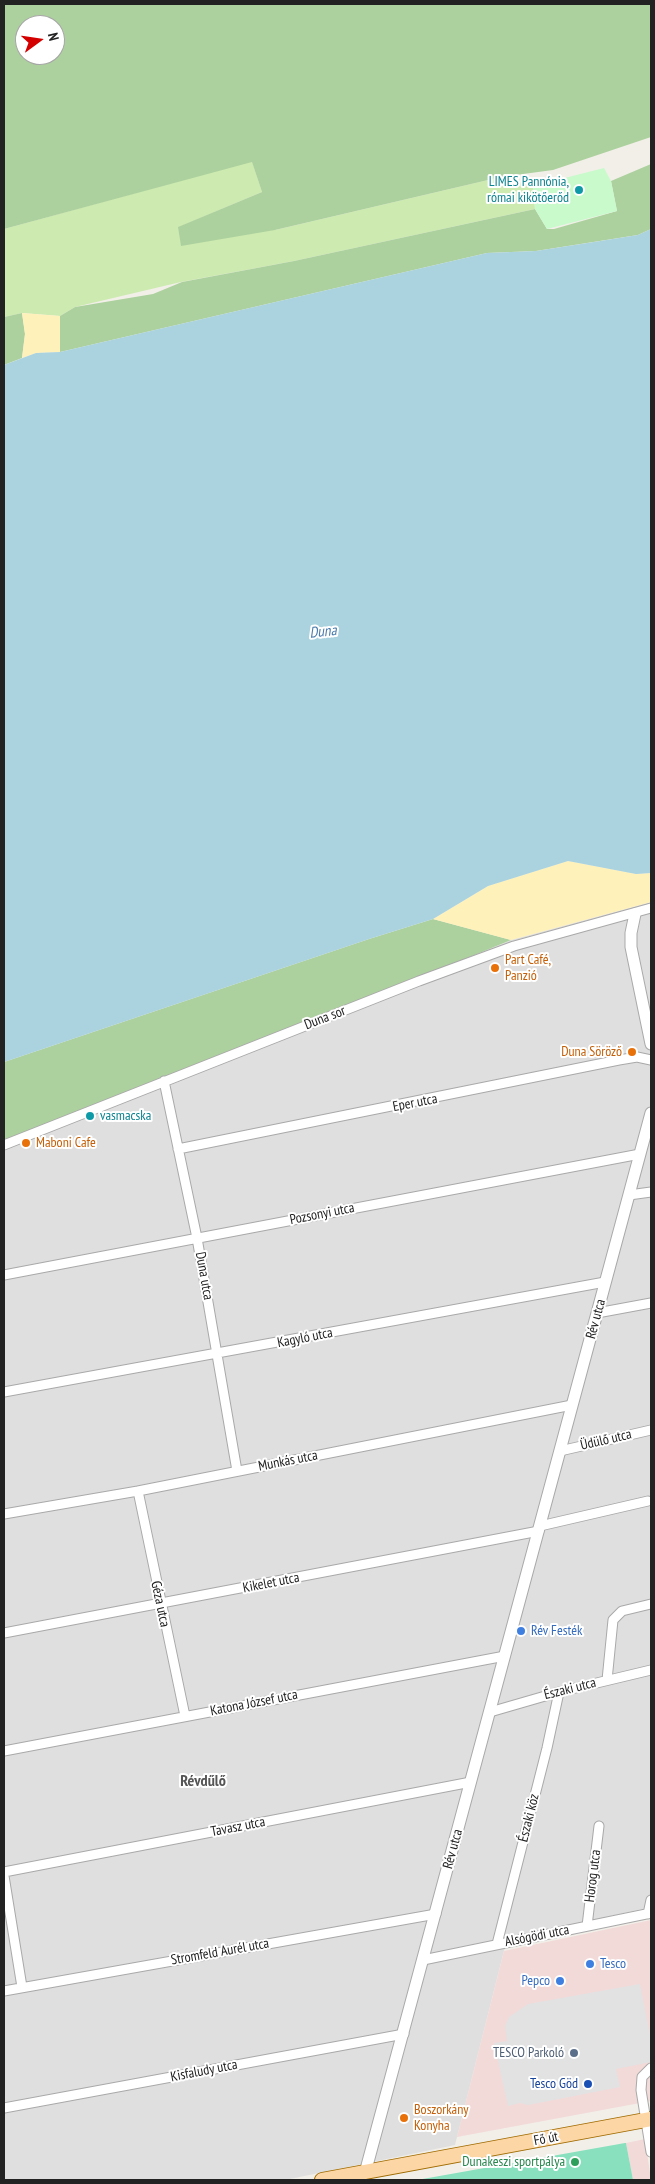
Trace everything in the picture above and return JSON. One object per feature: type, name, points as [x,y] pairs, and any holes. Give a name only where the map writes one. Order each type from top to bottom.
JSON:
[{"type":"main road","name":"Fő út","points":[[322,2180],[648,2119]]},
{"type":"street","name":"Duna sor","points":[[4,1145],[514,946],[635,914],[651,908]]},
{"type":"street","points":[[635,914],[631,933],[631,947],[651,1044]]},
{"type":"street","name":"Eper utca","points":[[178,1149],[628,1059],[649,1058],[651,1060]]},
{"type":"street","name":"Duna utca","points":[[164,1081],[197,1238],[237,1471]]},
{"type":"street","name":"Rév utca","points":[[366,2173],[651,1112]]},
{"type":"street","name":"Pozsonyi utca","points":[[4,1275],[640,1154]]},
{"type":"street","points":[[629,1195],[651,1192]]},
{"type":"street","name":"Kagyló utca","points":[[4,1392],[606,1282]]},
{"type":"street","points":[[597,1314],[651,1303]]},
{"type":"street","name":"Munkás utca","points":[[4,1514],[138,1491],[572,1405]]},
{"type":"street","name":"Üdülő utca","points":[[560,1451],[651,1430]]},
{"type":"street","name":"Géza utca","points":[[138,1491],[160,1604],[185,1716]]},
{"type":"street","points":[[539,1528],[648,1501]]},
{"type":"street","name":"Kikelet utca","points":[[4,1633],[160,1604],[539,1528]]},
{"type":"street","points":[[607,1680],[613,1620],[622,1611],[651,1604]]},
{"type":"street","name":"Katona József utca","points":[[4,1751],[505,1656]]},
{"type":"street","name":"Északi utca","points":[[490,1712],[559,1692],[651,1670]]},
{"type":"street","name":"Északi köz","points":[[497,1944],[547,1748],[559,1692]]},
{"type":"street","name":"Tavasz utca","points":[[4,1872],[471,1782]]},
{"type":"street","name":"Horog utca","points":[[587,1926],[599,1826]]},
{"type":"street","points":[[4,1876],[22,1988]]},
{"type":"street","points":[[650,1914],[651,1900]]},
{"type":"street","name":"Stromfeld Aurél utca","points":[[4,1991],[436,1914]]},
{"type":"street","name":"Alsógödi utca","points":[[424,1960],[650,1914]]},
{"type":"street","name":"Kisfaludy utca","points":[[4,2108],[404,2034]]},
{"type":"street","points":[[651,2068],[642,2077],[641,2090],[648,2119],[651,2152]]},
{"type":"shaded area","points":[[651,902],[651,1907],[507,1939],[455,2145],[285,2180],[4,2180],[4,1149],[511,940]]},
{"type":"shaded area","points":[[651,1920],[651,2101],[457,2137],[504,1951]]},
{"type":"shaded area","name":"TESCO Parkoló","points":[[640,1984],[651,2040],[651,2062],[616,2069],[620,2087],[528,2105],[520,2103],[508,2106],[494,2043],[507,2041],[505,2026],[509,2017],[528,2004]]},
{"type":"shaded area","points":[[645,2139],[651,2180],[633,2180],[626,2143]]},
{"type":"green space","points":[[4,4],[651,4],[651,137],[553,170],[501,177],[275,230],[181,246],[178,227],[262,192],[252,162],[4,229]]},
{"type":"green space","points":[[252,161],[262,192],[179,227],[275,230],[501,177],[533,186],[535,209],[294,261],[181,282],[75,307],[60,316],[22,313],[4,317],[4,229]]},
{"type":"green space","points":[[651,164],[651,229],[638,235],[536,251],[487,253],[60,352],[60,316],[75,307],[153,294],[182,282],[294,261],[535,209],[547,229],[554,229],[617,211],[611,181]]},
{"type":"green space","points":[[604,168],[611,181],[617,211],[547,229],[535,209],[533,186]]},
{"type":"green space","points":[[22,313],[25,334],[22,358],[4,365],[4,317]]},
{"type":"green space","points":[[433,919],[511,940],[4,1149],[4,1062]]},
{"type":"green space","name":"Dunakeszi sportpálya","points":[[625,2143],[633,2180],[417,2180]]},
{"type":"sand","points":[[22,313],[60,316],[60,352],[36,353],[22,358],[25,334]]},
{"type":"sand","points":[[568,861],[636,874],[651,873],[651,902],[511,940],[433,919],[488,886]]},
{"type":"water","name":"Duna","points":[[651,229],[651,873],[636,874],[568,861],[488,886],[433,919],[4,1062],[4,365],[36,353],[60,352],[487,253],[536,251],[638,235]]},
{"type":"place","name":"LIMES Pannónia, római kikötőerőd","points":[[579,190]]},
{"type":"place","name":"Part Café, Panzió","points":[[495,968]]},
{"type":"place","name":"Duna Söröző","points":[[632,1052]]},
{"type":"place","name":"vasmacska","points":[[90,1116]]},
{"type":"place","name":"Maboni Cafe","points":[[26,1143]]},
{"type":"place","name":"Rév Festék","points":[[521,1631]]},
{"type":"place","name":"Tesco","points":[[590,1964]]},
{"type":"place","name":"Pepco","points":[[560,1981]]},
{"type":"place","name":"TESCO Parkoló","points":[[574,2053]]},
{"type":"place","name":"Tesco Göd","points":[[588,2084]]},
{"type":"place","name":"Boszorkány Konyha","points":[[404,2118]]},
{"type":"place","name":"Dunakeszi sportpálya","points":[[575,2162]]},
{"type":"district","name":"Révdűlő","points":[[203,1781]]}]
